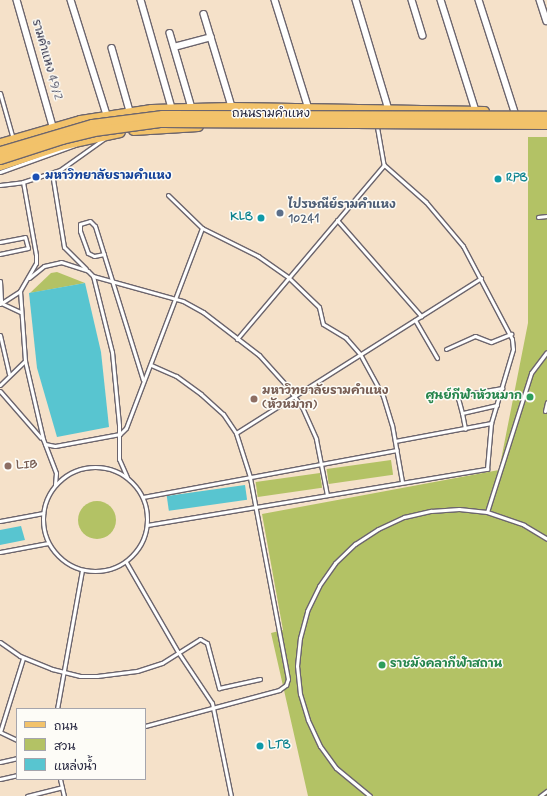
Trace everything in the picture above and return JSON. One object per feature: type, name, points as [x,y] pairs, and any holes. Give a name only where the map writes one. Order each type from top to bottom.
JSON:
[{"type":"main road","points":[[208,107],[210,126]]},
{"type":"main road","name":"ถนนรามคำแหง","points":[[0,143],[53,126],[107,115],[130,111],[172,108],[232,107],[547,112]]},
{"type":"main road","points":[[190,108],[190,126]]},
{"type":"main road","points":[[245,108],[246,126]]},
{"type":"main road","points":[[263,108],[264,127]]},
{"type":"main road","name":"ถนนรามคำแหง","points":[[0,151],[92,124],[162,115],[547,116]]},
{"type":"main road","name":"ถนนรามคำแหง","points":[[0,159],[62,138],[129,125],[160,122],[547,124]]},
{"type":"main road","name":"ถนนรามคำแหง","points":[[0,165],[81,139],[111,133],[190,126],[547,128]]},
{"type":"street","name":"รามคำแหง 49/2","points":[[17,0],[53,126]]},
{"type":"street","points":[[71,0],[107,115]]},
{"type":"street","points":[[141,0],[172,108]]},
{"type":"street","points":[[275,0],[309,109]]},
{"type":"street","points":[[356,0],[389,110]]},
{"type":"street","points":[[412,0],[423,35]]},
{"type":"street","points":[[441,0],[476,111]]},
{"type":"street","points":[[479,0],[515,112]]},
{"type":"street","points":[[540,0],[547,21]]},
{"type":"street","points":[[204,14],[232,107]]},
{"type":"street","points":[[170,33],[190,108]]},
{"type":"street","points":[[174,47],[211,37]]},
{"type":"street","points":[[112,48],[130,111]]},
{"type":"lane","points":[[0,93],[13,139]]},
{"type":"lane","points":[[147,525],[486,469],[491,423],[513,349],[511,334],[474,262],[446,224],[426,202],[384,164],[377,127]]},
{"type":"lane","points":[[0,185],[23,182],[52,174],[77,160],[111,133]]},
{"type":"lane","points":[[0,172],[69,149],[81,139]]},
{"type":"lane","points":[[238,339],[288,277],[384,164]]},
{"type":"lane","points":[[52,174],[64,247],[93,276],[174,296],[203,312],[259,355],[295,396],[313,430],[322,463],[327,496]]},
{"type":"lane","points":[[1,303],[20,291],[36,263],[36,255],[23,182]]},
{"type":"lane","points":[[168,195],[202,228],[258,256],[288,277],[319,307],[323,324],[346,338],[360,354],[383,396],[397,450],[402,482]]},
{"type":"lane","points":[[538,217],[547,216]]},
{"type":"lane","points":[[337,220],[421,316]]},
{"type":"lane","points":[[104,254],[94,256],[88,253],[80,231],[80,224],[87,221],[94,224],[104,254],[144,380]]},
{"type":"lane","points":[[45,444],[56,446],[120,434],[126,428],[151,365],[174,296],[202,228]]},
{"type":"lane","points":[[0,242],[25,237],[28,248],[0,254]]},
{"type":"lane","points":[[28,279],[44,266],[61,262],[88,271]]},
{"type":"lane","points":[[20,291],[20,312],[25,360],[43,439],[56,473],[55,485],[46,501],[43,513],[43,529],[48,543],[57,555],[68,564],[82,570],[98,572],[113,569],[126,562],[144,539],[147,525],[147,510],[142,496],[127,478],[119,459],[120,434],[112,352],[93,276]]},
{"type":"lane","points":[[236,433],[481,278]]},
{"type":"lane","points":[[0,281],[1,303]]},
{"type":"lane","points":[[1,303],[20,312]]},
{"type":"lane","points":[[415,320],[437,358]]},
{"type":"lane","points":[[446,349],[475,336],[492,342],[511,334]]},
{"type":"lane","points":[[0,335],[9,374]]},
{"type":"lane","points":[[487,512],[531,373],[547,352]]},
{"type":"lane","points":[[0,385],[9,374],[25,360]]},
{"type":"lane","points":[[146,726],[279,690],[286,685],[288,679],[250,477],[236,433],[223,414],[201,394],[176,376],[151,365]]},
{"type":"lane","points":[[465,429],[459,396],[502,388]]},
{"type":"lane","points":[[0,391],[43,439]]},
{"type":"lane","points":[[545,411],[547,402]]},
{"type":"lane","points":[[462,413],[497,405]]},
{"type":"lane","points":[[395,441],[491,423]]},
{"type":"lane","points":[[142,496],[397,450]]},
{"type":"lane","points":[[55,485],[73,472],[87,467],[102,467],[127,478]]},
{"type":"lane","points":[[370,796],[336,768],[320,746],[308,720],[300,694],[297,666],[300,638],[307,611],[319,586],[335,564],[355,544],[378,528],[404,517],[431,511],[459,509],[487,512],[524,525],[547,539]]},
{"type":"lane","points":[[0,521],[43,513]]},
{"type":"lane","points":[[0,552],[48,543]]},
{"type":"lane","points":[[126,562],[178,652],[213,708],[231,796]]},
{"type":"lane","points":[[57,708],[82,570]]},
{"type":"lane","points":[[0,642],[23,658],[63,673],[80,676],[116,675],[162,663],[200,639],[206,642],[219,688],[260,680]]},
{"type":"lane","points":[[16,740],[0,732],[23,658]]},
{"type":"lane","points":[[0,762],[16,758]]},
{"type":"lane","points":[[0,779],[16,775]]},
{"type":"lane","points":[[60,780],[64,796]]},
{"type":"lane","points":[[27,796],[62,787]]},
{"type":"lane","points":[[540,796],[547,791]]},
{"type":"green space","name":"ศูนย์กีฬาหัวหมาก","points":[[528,137],[547,137],[547,796],[308,796],[271,633],[283,630],[262,514],[499,470],[528,323]]},
{"type":"green space","points":[[57,272],[85,283],[30,293],[51,273]]},
{"type":"green space","points":[[391,460],[393,475],[329,484],[327,469]]},
{"type":"green space","points":[[320,473],[322,488],[258,497],[256,482]]},
{"type":"green space","points":[[97,501],[107,504],[113,510],[116,520],[113,530],[107,536],[97,539],[87,536],[81,530],[78,520],[81,510],[87,504]]},
{"type":"water","points":[[85,283],[101,352],[109,427],[57,437],[37,368],[29,293]]},
{"type":"water","points":[[245,485],[247,500],[169,511],[167,496]]},
{"type":"water","points":[[21,526],[25,540],[0,545],[0,530]]},
{"type":"place","name":"มหาวิทยาลัยรามคำแหง","points":[[36,177]]},
{"type":"place","name":"RPB","points":[[498,179]]},
{"type":"place","name":"ไปรษณีย์รามคำแหง 10241","points":[[280,213]]},
{"type":"place","name":"KLB","points":[[261,218]]},
{"type":"place","name":"ศูนย์กีฬาหัวหมาก","points":[[530,397]]},
{"type":"place","name":"มหาวิทยาลัยรามคำแหง (หัวหมาก)","points":[[254,399]]},
{"type":"place","name":"LIB","points":[[8,466]]},
{"type":"place","name":"ราชมังคลากีฬาสถาน","points":[[382,665]]},
{"type":"place","name":"LTB","points":[[260,746]]}]
